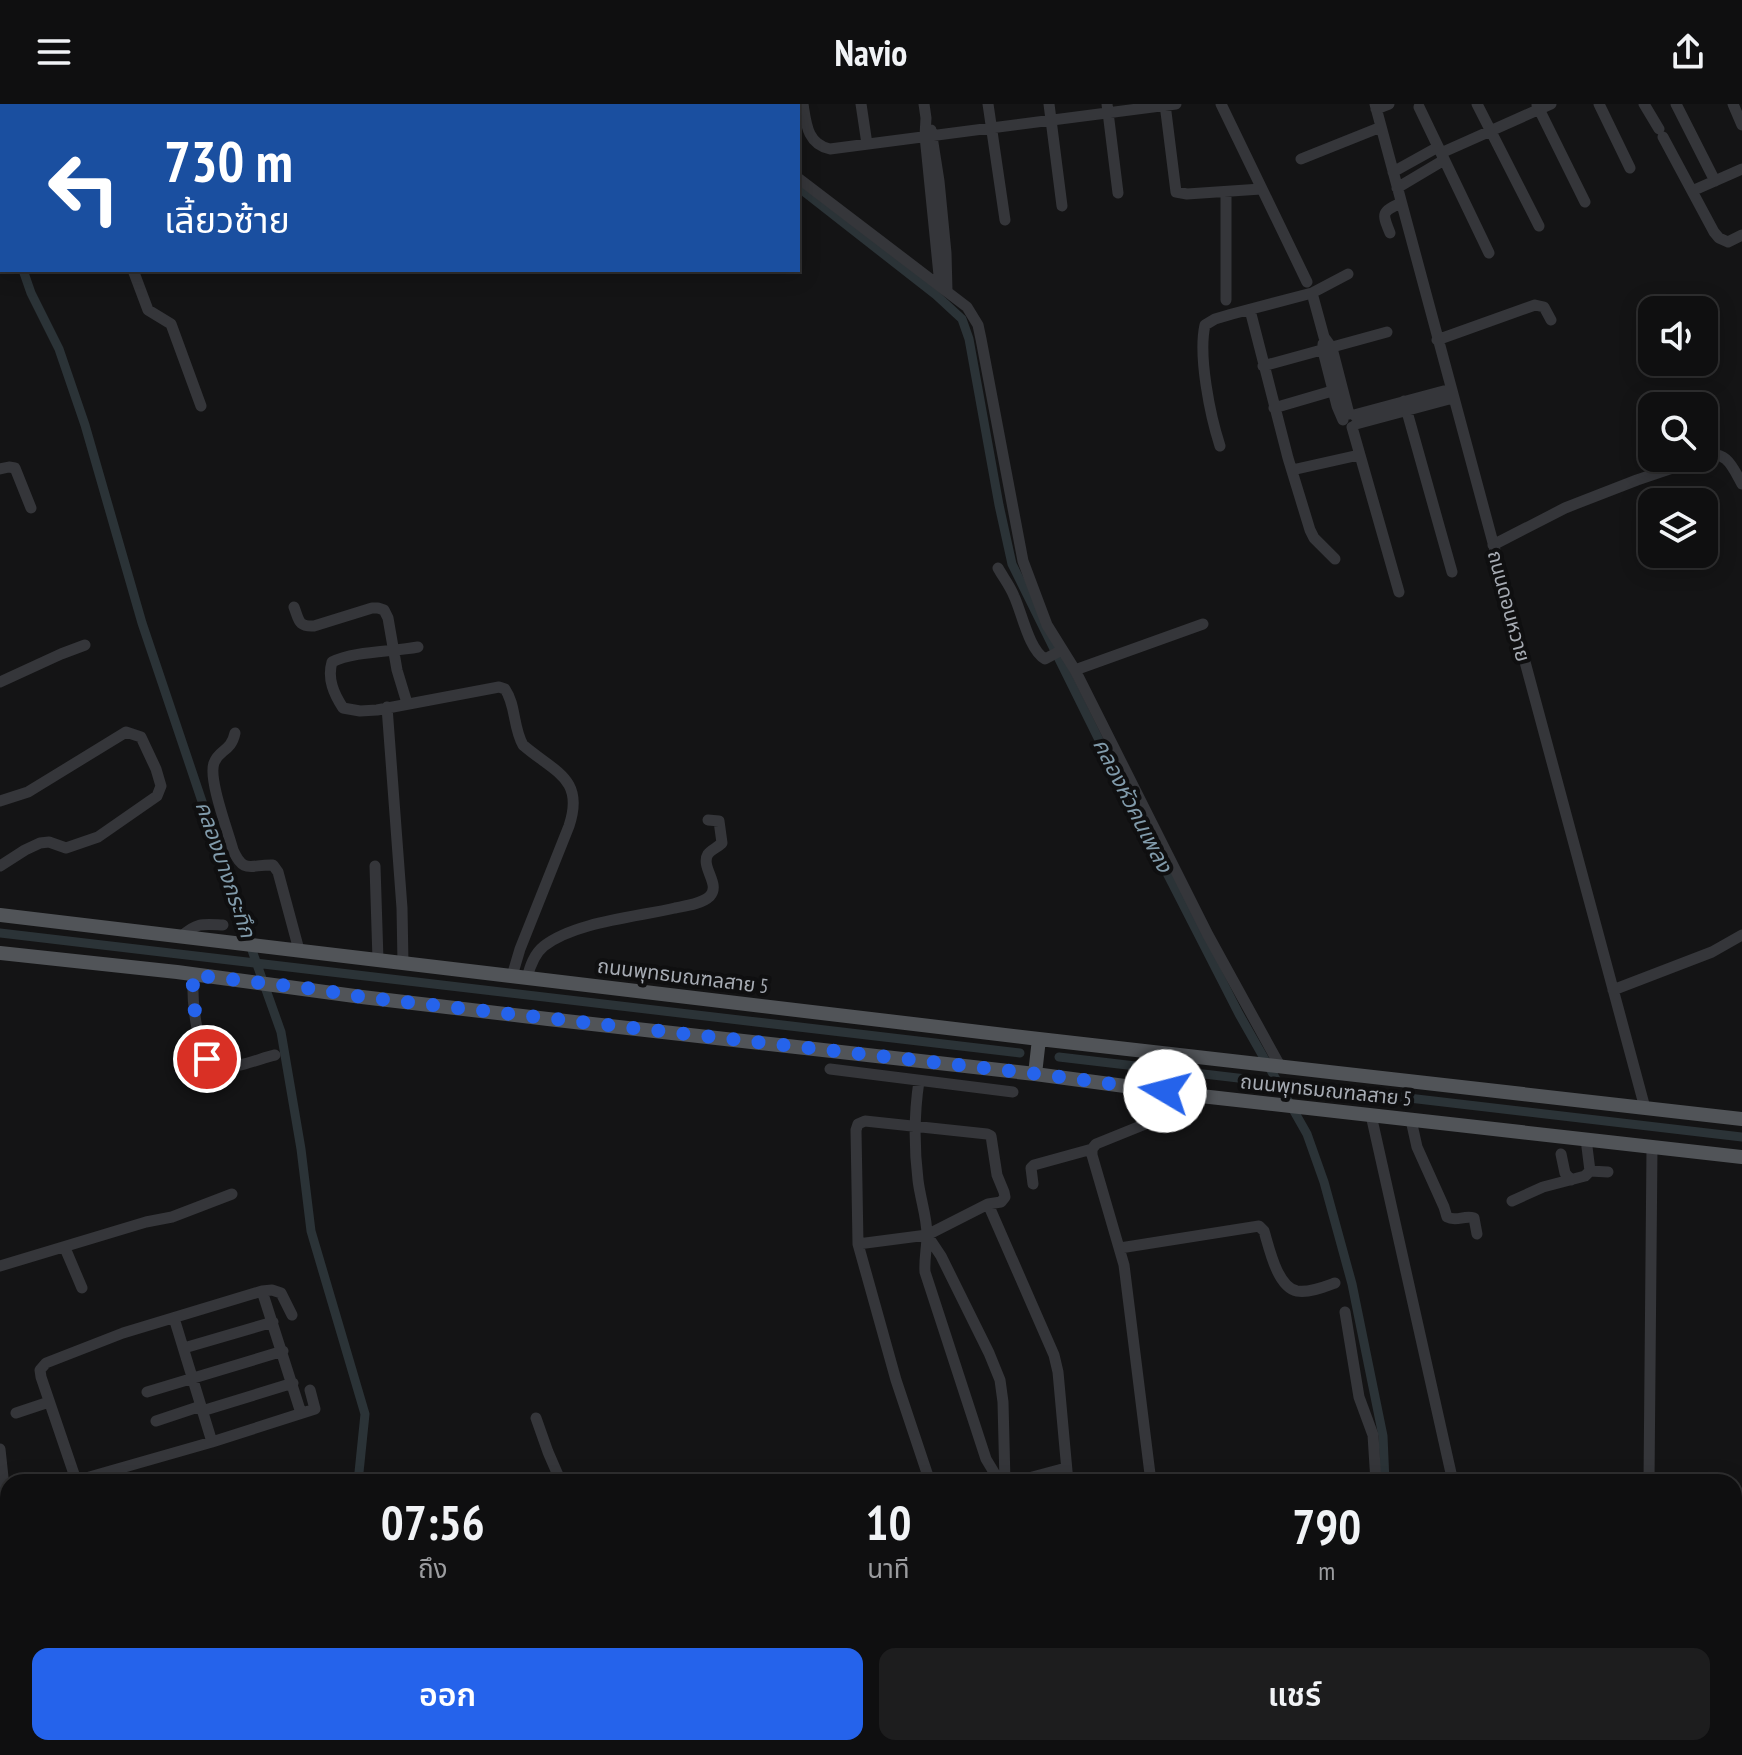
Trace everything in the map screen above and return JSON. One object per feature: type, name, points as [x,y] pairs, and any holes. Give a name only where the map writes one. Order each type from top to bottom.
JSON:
[{"type":"main road","name":"ถนนพุทธมณฑลสาย 5","points":[[0,915],[1742,1119]]},
{"type":"main road","name":"ถนนพุทธมณฑลสาย 5","points":[[0,953],[1742,1157]]},
{"type":"main road","points":[[1035,1074],[1039,1039]]},
{"type":"street","points":[[803,104],[810,135],[823,148],[1051,121],[1107,108],[1169,104],[1176,192],[1261,189]]},
{"type":"street","points":[[861,104],[867,144]]},
{"type":"street","points":[[924,104],[943,288]]},
{"type":"street","points":[[988,104],[1005,220]]},
{"type":"street","points":[[1049,104],[1062,206]]},
{"type":"street","points":[[1221,104],[1310,288],[1337,390],[1351,420],[1399,592]]},
{"type":"street","points":[[1376,106],[1389,104]]},
{"type":"street","points":[[1477,104],[1539,226]]},
{"type":"street","points":[[1599,104],[1630,168]]},
{"type":"street","points":[[1644,104],[1714,232],[1728,242],[1738,237],[1742,252]]},
{"type":"street","points":[[1676,104],[1715,181]]},
{"type":"street","points":[[1733,104],[1742,125]]},
{"type":"street","name":"ถนนดอนหวาย","points":[[1376,106],[1645,1108]]},
{"type":"street","points":[[1393,172],[1543,106],[1585,202]]},
{"type":"street","points":[[1419,107],[1489,253]]},
{"type":"street","points":[[1107,108],[1118,193]]},
{"type":"street","points":[[1301,159],[1381,127]]},
{"type":"street","points":[[1397,188],[1441,153]]},
{"type":"street","points":[[1692,191],[1742,169]]},
{"type":"street","points":[[800,180],[967,307],[978,325],[1023,561],[1056,653],[1075,670],[1208,935],[1280,1066]]},
{"type":"street","points":[[1226,192],[1226,300]]},
{"type":"street","points":[[1390,233],[1384,213],[1386,209],[1401,203]]},
{"type":"street","points":[[134,272],[148,310],[171,324],[201,406]]},
{"type":"street","points":[[1220,446],[1207,383],[1205,325],[1209,321],[1250,310],[1348,274]]},
{"type":"street","points":[[1437,340],[1535,305],[1544,307],[1551,320]]},
{"type":"street","points":[[1250,310],[1274,408],[1314,538],[1335,559]]},
{"type":"street","points":[[1263,366],[1387,332]]},
{"type":"street","points":[[1274,408],[1337,390]]},
{"type":"street","points":[[1351,420],[1452,393]]},
{"type":"street","points":[[1406,406],[1452,572]]},
{"type":"street","points":[[1718,454],[1730,462],[1742,484]]},
{"type":"street","points":[[1292,470],[1359,455]]},
{"type":"street","points":[[0,469],[15,468],[31,508]]},
{"type":"street","points":[[1493,545],[1565,508],[1661,472]]},
{"type":"street","points":[[998,568],[1013,593],[1039,656],[1045,659],[1056,653]]},
{"type":"street","points":[[294,607],[300,623],[305,626],[372,608],[384,610],[407,703]]},
{"type":"street","points":[[1075,670],[1203,624]]},
{"type":"street","points":[[0,682],[85,645]]},
{"type":"street","points":[[418,647],[365,653],[332,662],[330,671],[336,697],[343,708],[360,711],[499,687],[505,689],[523,745],[560,774],[571,788],[575,800],[574,810],[520,949],[520,977]]},
{"type":"street","points":[[387,707],[402,908],[403,963]]},
{"type":"street","points":[[0,801],[28,792],[126,732],[141,737],[161,786],[157,796],[98,837],[66,848],[49,842],[40,843],[0,866]]},
{"type":"street","points":[[235,733],[233,742],[216,758],[212,775],[233,850],[243,866],[273,865],[278,872],[299,950]]},
{"type":"street","points":[[520,977],[542,947],[564,934],[696,903],[710,896],[713,888],[706,859],[709,852],[722,843],[722,837],[719,821],[708,820]]},
{"type":"street","points":[[375,866],[378,960]]},
{"type":"street","points":[[182,936],[191,927],[223,925]]},
{"type":"street","points":[[1613,990],[1712,952],[1742,935]]},
{"type":"street","points":[[193,975],[195,1016],[200,1039],[211,1063],[226,1067],[275,1055]]},
{"type":"street","points":[[965,1086],[969,1067]]},
{"type":"street","points":[[830,1069],[1013,1092]]},
{"type":"street","points":[[922,1081],[916,1128],[917,1177],[927,1235],[925,1272],[986,1459],[995,1474]]},
{"type":"street","points":[[1033,1184],[1030,1172],[1034,1165],[1092,1149],[1096,1144],[1185,1108],[1191,1103],[1192,1095]]},
{"type":"street","points":[[1371,1115],[1451,1474]]},
{"type":"street","points":[[1411,1120],[1417,1147],[1447,1217],[1458,1220],[1474,1218],[1477,1234]]},
{"type":"street","points":[[858,1244],[927,1235],[988,1204],[1001,1202],[1005,1197],[997,1175],[991,1136],[865,1121],[858,1124],[856,1130],[858,1244],[896,1380],[927,1474]]},
{"type":"street","points":[[1586,1139],[1590,1171]]},
{"type":"street","points":[[1649,1474],[1652,1147]]},
{"type":"street","points":[[1092,1149],[1124,1265],[1150,1474]]},
{"type":"street","points":[[1561,1154],[1565,1173],[1571,1180]]},
{"type":"street","points":[[1512,1201],[1543,1187],[1585,1176],[1590,1171],[1608,1172]]},
{"type":"street","points":[[0,1266],[172,1217],[232,1194]]},
{"type":"street","points":[[988,1204],[1054,1355],[1067,1474]]},
{"type":"street","points":[[1120,1248],[1259,1226],[1264,1231],[1280,1277],[1293,1290],[1299,1292],[1335,1283]]},
{"type":"street","points":[[927,1235],[941,1256],[1000,1380],[1004,1474]]},
{"type":"street","points":[[65,1248],[82,1288]]},
{"type":"street","points":[[72,1474],[40,1370],[46,1363],[123,1333],[262,1291],[281,1293],[292,1315]]},
{"type":"street","points":[[262,1291],[301,1413]]},
{"type":"street","points":[[1345,1312],[1359,1397],[1373,1435],[1375,1474]]},
{"type":"street","points":[[174,1318],[212,1442]]},
{"type":"street","points":[[184,1348],[273,1322]]},
{"type":"street","points":[[147,1392],[283,1351]]},
{"type":"street","points":[[156,1421],[293,1383]]},
{"type":"street","points":[[99,1474],[315,1409],[310,1390]]},
{"type":"street","points":[[16,1413],[49,1402]]},
{"type":"street","points":[[536,1418],[558,1474]]},
{"type":"street","points":[[0,1449],[4,1474]]},
{"type":"street","points":[[1044,1474],[1066,1468]]},
{"type":"waterway","name":"คลองหัวคนเพลง","points":[[800,189],[962,319],[969,339],[1012,564],[1239,1014],[1307,1134],[1324,1182],[1352,1284],[1383,1436],[1385,1474]]},
{"type":"waterway","name":"คลองบางกระทึก","points":[[24,272],[59,349],[85,425],[142,623],[281,1032],[311,1231],[365,1414],[359,1474]]},
{"type":"waterway","points":[[0,933],[1020,1053]]},
{"type":"waterway","points":[[1059,1057],[1742,1137]]},
{"type":"route","points":[[207,1059],[195,1016],[193,975],[1165,1091]]}]
